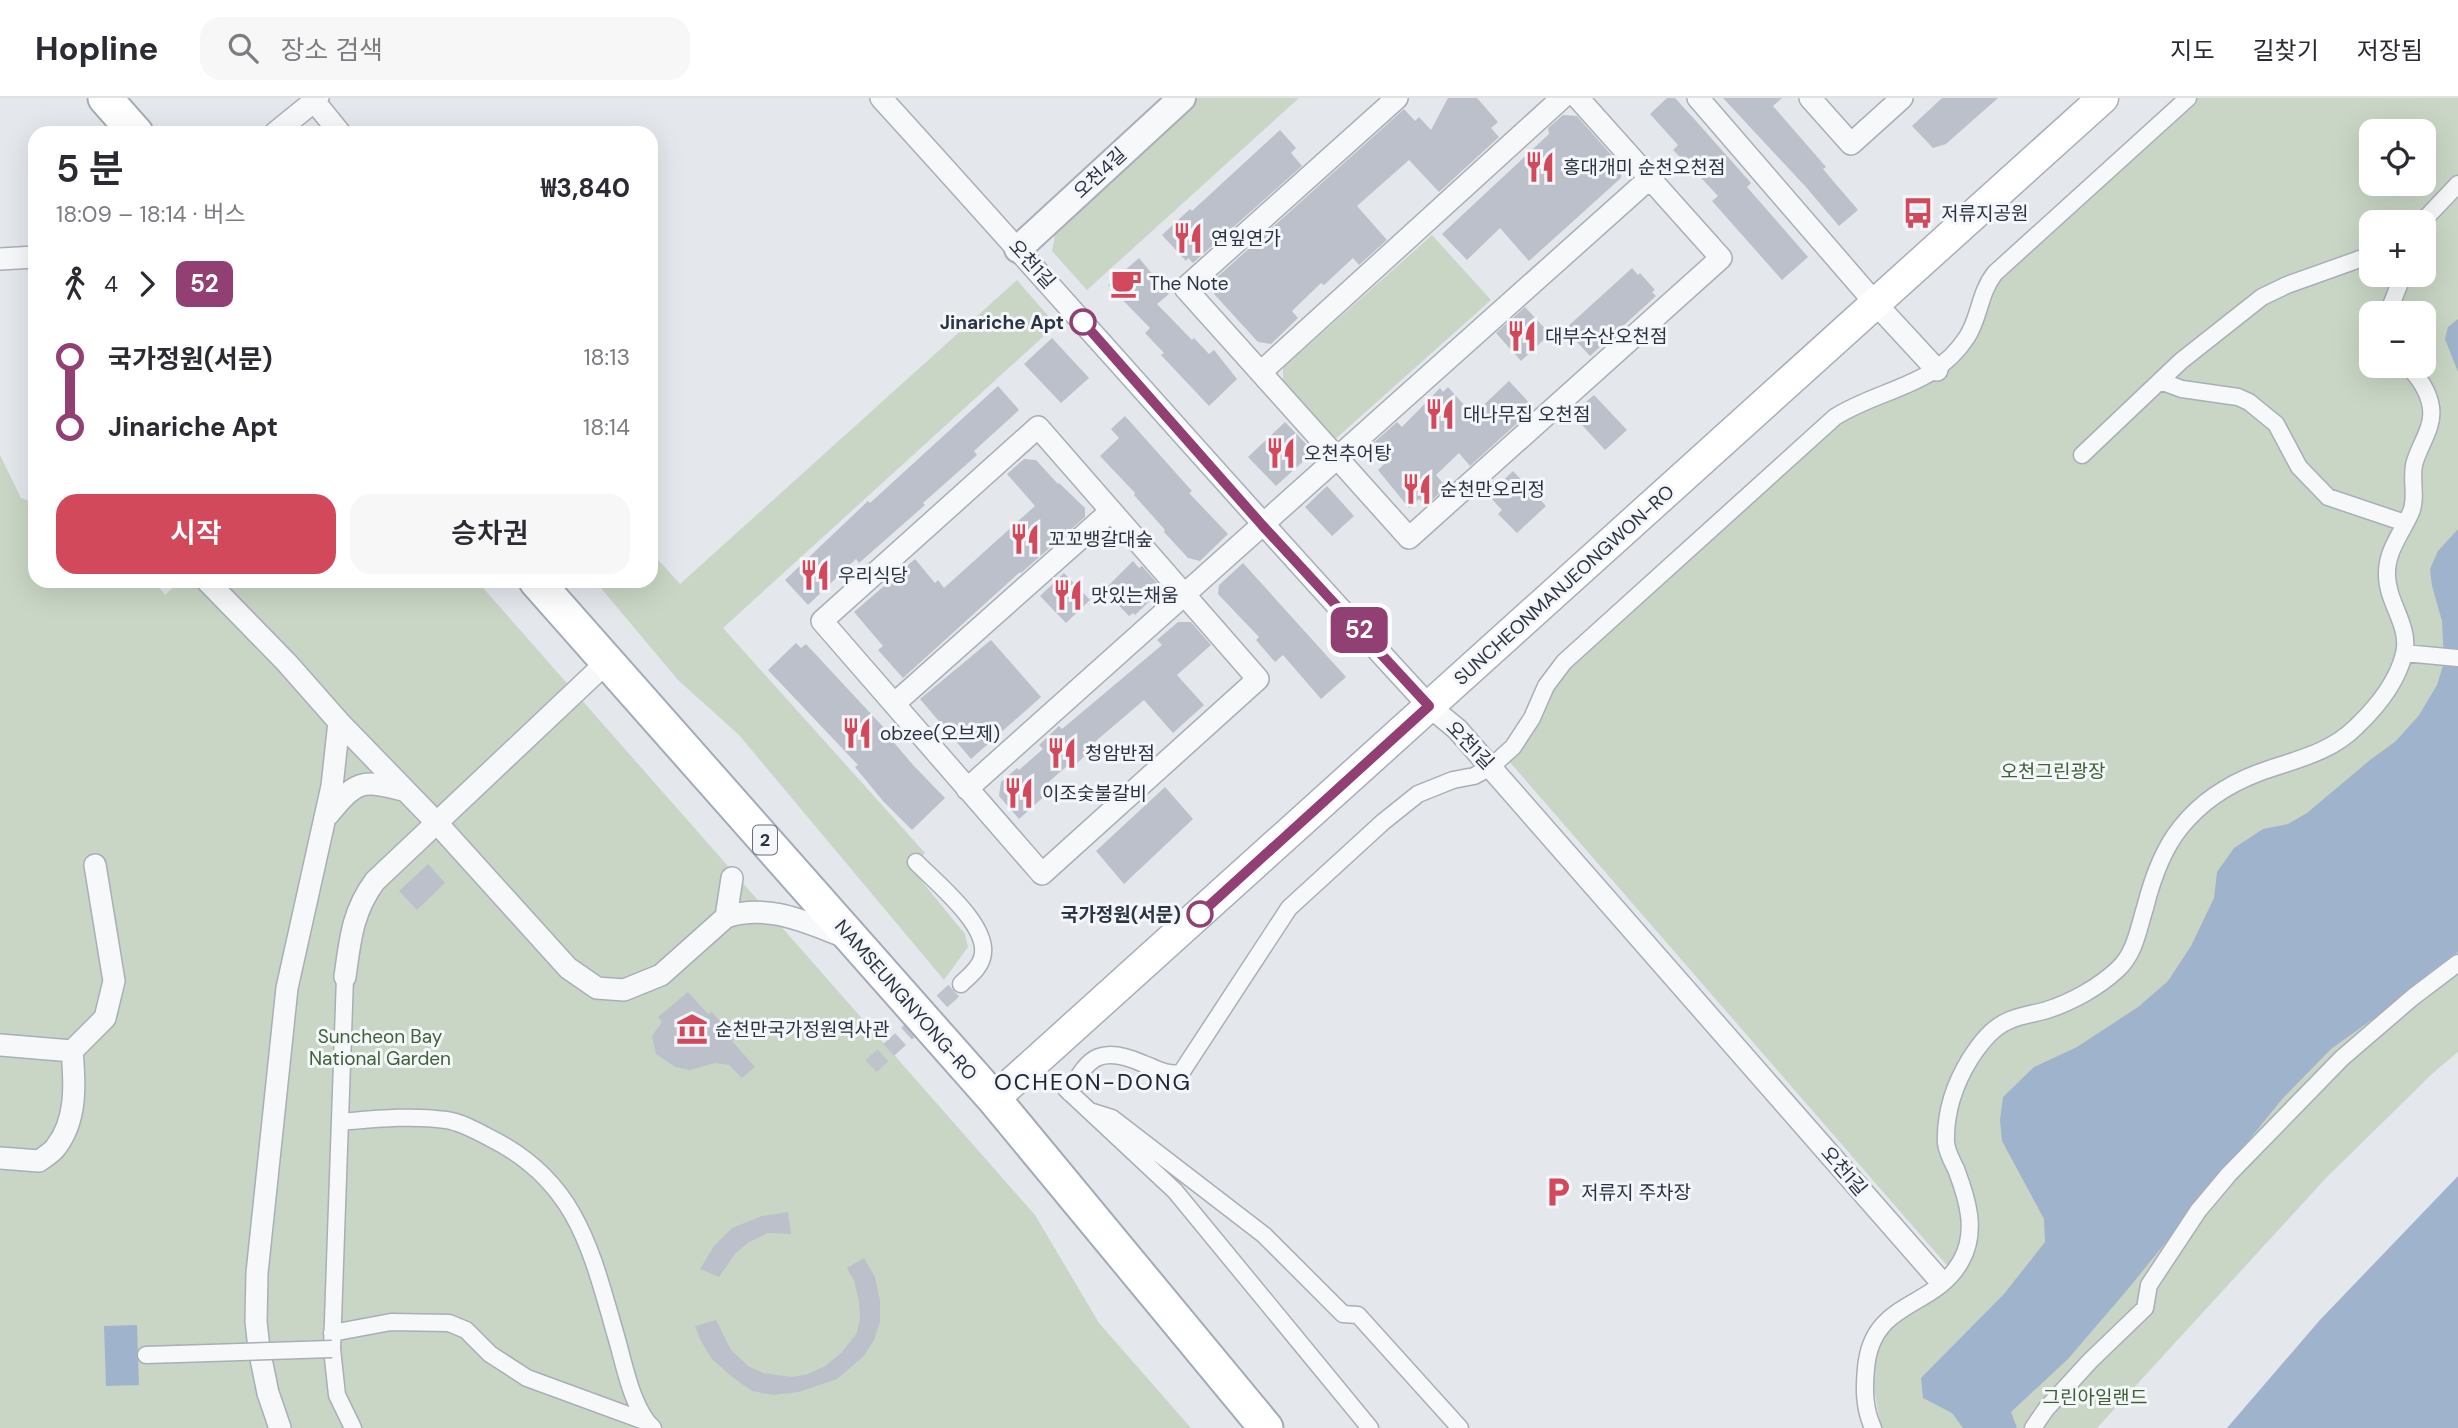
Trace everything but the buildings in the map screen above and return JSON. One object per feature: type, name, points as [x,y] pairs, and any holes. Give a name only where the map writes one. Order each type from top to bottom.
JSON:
[{"type":"main road","points":[[105,98],[130,126]]},
{"type":"main road","name":"SUNCHEONMANJEONGWON-RO","points":[[994,1099],[2103,98]]},
{"type":"main road","name":"NAMSEUNGNYONG-RO","points":[[542,588],[994,1099],[1266,1428]]},
{"type":"street","name":"오천1길","points":[[881,98],[1018,248],[1262,525],[1429,706],[1457,729],[1936,1276]]},
{"type":"street","name":"오천4길","points":[[1018,248],[1182,98]]},
{"type":"street","points":[[1397,98],[1185,288],[1409,538],[1721,258],[1578,98]]},
{"type":"street","points":[[1261,372],[1562,98]]},
{"type":"street","points":[[1698,98],[1876,304],[1937,370]]},
{"type":"street","points":[[1810,98],[1851,144],[1902,98]]},
{"type":"street","points":[[1370,1428],[1175,1191],[1068,1091],[1080,1071],[1102,1056],[1113,1054],[1128,1057],[1161,1072],[1181,1073],[1275,926],[1299,897],[1418,794],[1453,780],[1474,776],[1491,767],[1513,747],[1525,731],[1546,686],[1564,662],[1813,436],[1847,409],[1912,384],[1937,370],[1967,337],[1981,296],[1995,274],[2188,98]]},
{"type":"street","points":[[284,126],[316,100],[335,126]]},
{"type":"street","points":[[967,789],[1650,178]]},
{"type":"street","points":[[2433,210],[2458,184]]},
{"type":"street","points":[[0,259],[28,257]]},
{"type":"street","points":[[2082,455],[2181,361],[2262,297],[2287,285],[2359,259]]},
{"type":"street","points":[[1873,1428],[1864,1396],[1870,1344],[1886,1320],[1930,1293],[1947,1278],[1963,1259],[1968,1242],[1970,1220],[1967,1202],[1946,1146],[1954,1088],[1972,1056],[1998,1026],[2069,1001],[2087,992],[2117,970],[2132,949],[2154,876],[2179,829],[2195,811],[2238,781],[2314,755],[2352,732],[2380,702],[2404,653],[2404,628],[2389,590],[2387,575],[2390,552],[2412,510],[2413,467],[2431,417],[2427,394],[2416,378]]},
{"type":"street","points":[[2160,381],[2182,389],[2238,397],[2249,402],[2276,424],[2300,467],[2328,497],[2405,523]]},
{"type":"street","points":[[1038,427],[1111,511],[1258,679],[1042,874],[822,621],[1038,427]]},
{"type":"street","points":[[894,704],[1111,511]]},
{"type":"street","points":[[214,588],[436,822],[568,968],[597,988],[624,990],[661,975],[726,917],[761,911],[782,914],[853,940]]},
{"type":"street","points":[[2404,653],[2458,658]]},
{"type":"street","points":[[353,1428],[337,1395],[332,1341],[345,977],[351,936],[362,899],[375,881],[608,661]]},
{"type":"street","points":[[279,1428],[259,1349],[256,1321],[257,1273],[288,988],[332,786],[339,722]]},
{"type":"street","points":[[326,816],[344,796],[364,783],[403,790]]},
{"type":"street","points":[[916,862],[972,920],[980,933],[984,945],[983,956],[979,966],[961,984]]},
{"type":"street","points":[[0,1045],[72,1051],[105,1018],[114,981],[95,865]]},
{"type":"street","points":[[726,917],[732,878]]},
{"type":"street","points":[[2033,1428],[2046,1409],[2090,1361],[2145,1308],[2149,1285],[2198,1211],[2229,1174],[2342,1058],[2413,997],[2458,963]]},
{"type":"street","points":[[0,1158],[39,1161],[56,1148],[72,1117],[75,1078],[72,1051]]},
{"type":"street","points":[[1090,1111],[1111,1118],[1264,1235],[1343,1314],[1358,1315],[1460,1428]]},
{"type":"street","points":[[340,1122],[402,1117],[448,1120],[513,1149],[541,1172],[574,1213],[591,1251],[631,1388],[650,1425]]},
{"type":"street","points":[[146,1355],[332,1341],[391,1322],[449,1323],[466,1330],[490,1354],[527,1378],[650,1425]]},
{"type":"green space","points":[[1197,98],[1299,98],[1087,290],[1052,251],[1057,225]]},
{"type":"green space","name":"오천그린광장","points":[[2196,98],[2458,98],[2458,1052],[2326,1178],[2097,1428],[1881,1428],[1871,1372],[1873,1352],[1896,1320],[1957,1277],[1508,760],[1556,677],[1832,425],[1857,411],[1913,392],[1956,356],[2004,271]]},
{"type":"green space","points":[[1432,235],[1491,300],[1332,442],[1283,386],[1283,368]]},
{"type":"green space","points":[[1017,280],[1056,325],[723,628],[925,853],[910,867],[965,934],[968,947],[944,980],[739,735],[678,680],[601,588],[658,588],[658,560],[680,584]]},
{"type":"green space","name":"Suncheon Bay National Garden","points":[[0,455],[21,498],[28,500],[28,588],[160,588],[165,595],[172,588],[483,588],[1035,1215],[1099,1323],[1191,1428],[0,1428]]},
{"type":"water","points":[[2458,319],[2458,372],[2445,339],[2448,327]]},
{"type":"water","points":[[2458,529],[2458,952],[2398,1001],[2331,1049],[2283,1098],[2068,1359],[2011,1412],[2017,1428],[1963,1428],[1952,1413],[1923,1398],[1921,1378],[2004,1294],[2045,1242],[2044,1219],[2002,1141],[2000,1120],[2003,1097],[2034,1067],[2077,1047],[2138,1007],[2168,981],[2191,946],[2214,898],[2217,872],[2234,848],[2263,829],[2288,824],[2307,813],[2396,741],[2419,715],[2437,685],[2444,662],[2442,621],[2430,569],[2438,551]]},
{"type":"water","points":[[2458,1176],[2458,1428],[2227,1428],[2319,1321]]},
{"type":"water","points":[[137,1325],[139,1385],[106,1386],[104,1326]]},
{"type":"tunnel","points":[[871,1066],[961,984]]},
{"type":"bus line","name":"52","points":[[1083,322],[1262,525],[1429,706],[1200,914]]},
{"type":"place","name":"홍대개미 순천오천점","points":[[1540,167]]},
{"type":"place","name":"저류지공원","points":[[1918,213]]},
{"type":"place","name":"연잎연가","points":[[1188,238]]},
{"type":"place","name":"The Note","points":[[1126,283]]},
{"type":"place","name":"Jinariche Apt","points":[[1083,322]]},
{"type":"place","name":"대부수산오천점","points":[[1522,336]]},
{"type":"place","name":"대나무집 오천점","points":[[1440,414]]},
{"type":"place","name":"오천추어탕","points":[[1281,453]]},
{"type":"place","name":"순천만오리정","points":[[1417,489]]},
{"type":"place","name":"꼬꼬뱅갈대숲","points":[[1025,539]]},
{"type":"place","name":"우리식당","points":[[815,575]]},
{"type":"place","name":"맛있는채움","points":[[1068,595]]},
{"type":"place","name":"obzee(오브제)","points":[[857,733]]},
{"type":"place","name":"청암반점","points":[[1062,753]]},
{"type":"place","name":"이조숯불갈비","points":[[1019,793]]},
{"type":"place","name":"국가정원(서문)","points":[[1200,914]]},
{"type":"place","name":"순천만국가정원역사관","points":[[692,1029]]},
{"type":"place","name":"저류지 주차장","points":[[1558,1192]]},
{"type":"district","name":"OCHEON-DONG","points":[[1093,1082]]},
{"type":"park label","name":"그린아일랜드","points":[[2095,1397]]}]
